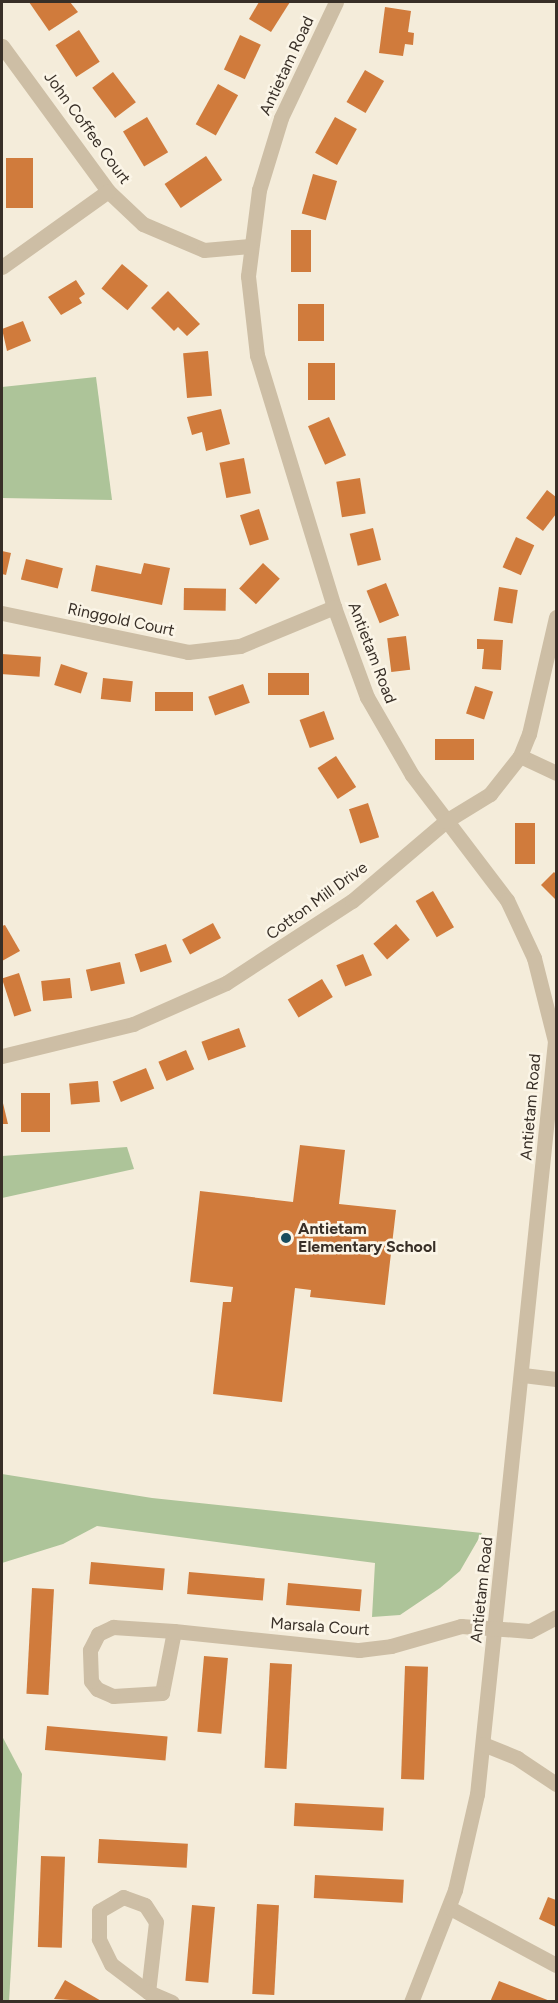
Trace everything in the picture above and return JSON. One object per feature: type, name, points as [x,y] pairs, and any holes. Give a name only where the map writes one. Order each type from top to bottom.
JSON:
[{"type":"street","name":"Antietam Road","points":[[336,2],[281,118],[259,190],[250,246],[250,316],[257,355],[350,655],[388,737],[446,821],[507,900],[534,958],[554,1017],[554,1076],[483,1744],[468,1842],[450,1908],[411,2001]]},
{"type":"street","name":"John Coffee Court","points":[[2,46],[108,191],[143,224],[185,245],[204,250],[250,246]]},
{"type":"street","points":[[2,267],[108,191]]},
{"type":"street","name":"Ringgold Court","points":[[2,613],[188,652],[240,645],[334,607]]},
{"type":"street","name":"Cotton Mill Drive","points":[[2,1056],[123,1027],[226,983],[352,901],[446,821],[490,794],[520,756],[535,716],[556,617]]},
{"type":"street","points":[[520,756],[556,773]]},
{"type":"street","points":[[523,1375],[556,1380]]},
{"type":"street","name":"Marsala Court","points":[[174,1631],[163,1688],[157,1696],[113,1696],[91,1681],[90,1650],[105,1629],[174,1631],[359,1650],[391,1646],[445,1628],[530,1631],[556,1617]]},
{"type":"street","points":[[483,1744],[517,1758],[556,1784]]},
{"type":"street","points":[[148,1992],[156,1922],[145,1905],[133,1898],[113,1900],[99,1911],[97,1925],[103,1953],[128,1979],[148,1992],[172,2001]]},
{"type":"street","points":[[450,1908],[556,1965]]},
{"type":"green space","points":[[96,377],[112,500],[2,498],[2,387]]},
{"type":"green space","points":[[127,1147],[134,1169],[2,1198],[2,1156]]},
{"type":"green space","points":[[2,1474],[152,1498],[482,1533],[460,1571],[440,1588],[400,1615],[372,1617],[375,1563],[97,1526],[63,1544],[2,1563]]},
{"type":"green space","points":[[2,1736],[22,1774],[9,2002],[2,2001]]},
{"type":"building","points":[[29,2],[70,2],[78,12],[49,31]]},
{"type":"building","points":[[259,2],[290,2],[271,32],[249,19]]},
{"type":"building","points":[[385,7],[411,11],[408,32],[414,33],[413,45],[405,44],[403,56],[379,53]]},
{"type":"building","points":[[79,30],[100,62],[76,77],[56,45]]},
{"type":"building","points":[[240,35],[261,45],[245,79],[224,69]]},
{"type":"building","points":[[365,70],[384,81],[366,113],[346,102]]},
{"type":"building","points":[[113,72],[136,102],[115,118],[92,88]]},
{"type":"building","points":[[218,84],[238,95],[216,135],[196,124]]},
{"type":"building","points":[[147,117],[168,152],[144,167],[123,131]]},
{"type":"building","points":[[335,117],[357,129],[337,165],[315,153]]},
{"type":"building","points":[[206,156],[222,180],[181,208],[165,184]]},
{"type":"building","points":[[6,158],[33,158],[33,208],[6,208]]},
{"type":"building","points":[[313,174],[337,181],[326,220],[302,213]]},
{"type":"building","points":[[291,230],[311,230],[311,272],[291,272]]},
{"type":"building","points":[[122,264],[148,286],[127,310],[101,289]]},
{"type":"building","points":[[76,280],[85,294],[79,298],[82,303],[61,315],[48,297]]},
{"type":"building","points":[[168,291],[200,324],[187,336],[178,327],[174,331],[151,308]]},
{"type":"building","points":[[298,304],[324,304],[324,341],[298,341]]},
{"type":"building","points":[[23,321],[31,341],[7,351],[2,329]]},
{"type":"building","points":[[208,351],[212,396],[187,398],[183,353]]},
{"type":"building","points":[[308,363],[335,363],[335,400],[308,400]]},
{"type":"building","points":[[221,409],[230,444],[206,451],[202,432],[192,435],[187,417]]},
{"type":"building","points":[[329,417],[346,455],[325,465],[308,426]]},
{"type":"building","points":[[244,458],[251,493],[226,498],[219,463]]},
{"type":"building","points":[[360,478],[366,514],[342,517],[336,482]]},
{"type":"building","points":[[547,490],[556,497],[556,514],[543,531],[526,518]]},
{"type":"building","points":[[259,509],[269,539],[250,546],[240,515]]},
{"type":"building","points":[[373,528],[381,560],[358,566],[350,534]]},
{"type":"building","points":[[516,537],[534,545],[521,575],[503,567]]},
{"type":"building","points":[[2,551],[11,553],[6,575],[2,574]]},
{"type":"building","points":[[26,559],[63,568],[58,589],[21,579]]},
{"type":"building","points":[[144,563],[170,568],[162,605],[91,591],[96,565],[141,574]]},
{"type":"building","points":[[263,563],[280,579],[256,604],[239,589]]},
{"type":"building","points":[[386,583],[399,615],[380,623],[367,591]]},
{"type":"building","points":[[499,587],[518,590],[512,624],[494,621]]},
{"type":"building","points":[[184,588],[226,589],[226,611],[184,610]]},
{"type":"building","points":[[406,636],[410,670],[391,672],[387,638]]},
{"type":"building","points":[[477,639],[503,640],[501,670],[482,669],[484,649],[477,649]]},
{"type":"building","points":[[2,654],[41,657],[40,677],[2,674]]},
{"type":"building","points":[[61,664],[88,673],[81,694],[54,685]]},
{"type":"building","points":[[268,673],[309,673],[309,695],[268,695]]},
{"type":"building","points":[[103,678],[133,681],[131,702],[101,699]]},
{"type":"building","points":[[243,684],[250,703],[215,715],[208,697]]},
{"type":"building","points":[[475,686],[493,692],[484,719],[466,714]]},
{"type":"building","points":[[155,692],[193,692],[193,711],[155,711]]},
{"type":"building","points":[[324,711],[334,739],[310,748],[300,720]]},
{"type":"building","points":[[435,739],[474,739],[474,760],[435,760]]},
{"type":"building","points":[[336,756],[356,787],[338,799],[318,768]]},
{"type":"building","points":[[368,803],[379,837],[360,843],[349,809]]},
{"type":"building","points":[[515,823],[535,823],[535,864],[515,864]]},
{"type":"building","points":[[554,872],[556,874],[556,900],[541,885]]},
{"type":"building","points":[[433,891],[454,927],[437,937],[416,901]]},
{"type":"building","points":[[213,923],[221,938],[190,954],[182,939]]},
{"type":"building","points":[[396,924],[410,940],[387,960],[373,944]]},
{"type":"building","points":[[5,925],[20,951],[2,961],[2,926]]},
{"type":"building","points":[[166,944],[172,962],[140,972],[135,954]]},
{"type":"building","points":[[363,954],[372,975],[345,987],[336,965]]},
{"type":"building","points":[[120,962],[125,983],[91,991],[86,970]]},
{"type":"building","points":[[19,973],[31,1011],[14,1017],[2,979]]},
{"type":"building","points":[[70,978],[72,998],[43,1001],[41,981]]},
{"type":"building","points":[[322,979],[333,997],[299,1018],[288,1000]]},
{"type":"building","points":[[239,1028],[246,1047],[208,1060],[201,1042]]},
{"type":"building","points":[[186,1050],[194,1069],[167,1081],[158,1062]]},
{"type":"building","points":[[146,1068],[154,1088],[121,1102],[113,1081]]},
{"type":"building","points":[[98,1081],[100,1102],[71,1104],[69,1084]]},
{"type":"building","points":[[21,1093],[50,1093],[50,1132],[21,1132]]},
{"type":"building","points":[[2,1099],[8,1124],[2,1124]]},
{"type":"building","points":[[300,1145],[345,1150],[339,1204],[396,1210],[385,1305],[310,1297],[311,1290],[295,1288],[282,1402],[213,1394],[223,1302],[231,1302],[233,1287],[190,1282],[200,1191],[293,1202]]},
{"type":"building","points":[[91,1562],[165,1568],[163,1590],[89,1584]]},
{"type":"building","points":[[189,1572],[265,1579],[263,1601],[187,1594]]},
{"type":"building","points":[[288,1583],[362,1589],[360,1611],[286,1605]]},
{"type":"building","points":[[32,1588],[54,1589],[48,1695],[26,1694]]},
{"type":"building","points":[[204,1656],[228,1658],[221,1734],[197,1732]]},
{"type":"building","points":[[270,1663],[292,1664],[286,1769],[265,1768]]},
{"type":"building","points":[[405,1666],[428,1667],[424,1780],[401,1779]]},
{"type":"building","points":[[47,1726],[168,1737],[165,1760],[45,1750]]},
{"type":"building","points":[[295,1803],[384,1808],[383,1831],[294,1826]]},
{"type":"building","points":[[99,1839],[188,1844],[187,1868],[98,1863]]},
{"type":"building","points":[[41,1856],[65,1857],[62,1948],[38,1947]]},
{"type":"building","points":[[315,1875],[404,1880],[403,1903],[314,1898]]},
{"type":"building","points":[[548,1897],[556,1900],[556,1927],[539,1919]]},
{"type":"building","points":[[257,1904],[279,1905],[274,1995],[252,1994]]},
{"type":"building","points":[[192,1905],[215,1907],[208,1983],[185,1981]]},
{"type":"building","points":[[65,1980],[103,2002],[54,1999]]},
{"type":"building","points":[[499,1981],[550,2001],[550,2002],[490,2002]]},
{"type":"place","name":"Antietam Elementary School","points":[[286,1238]]}]
